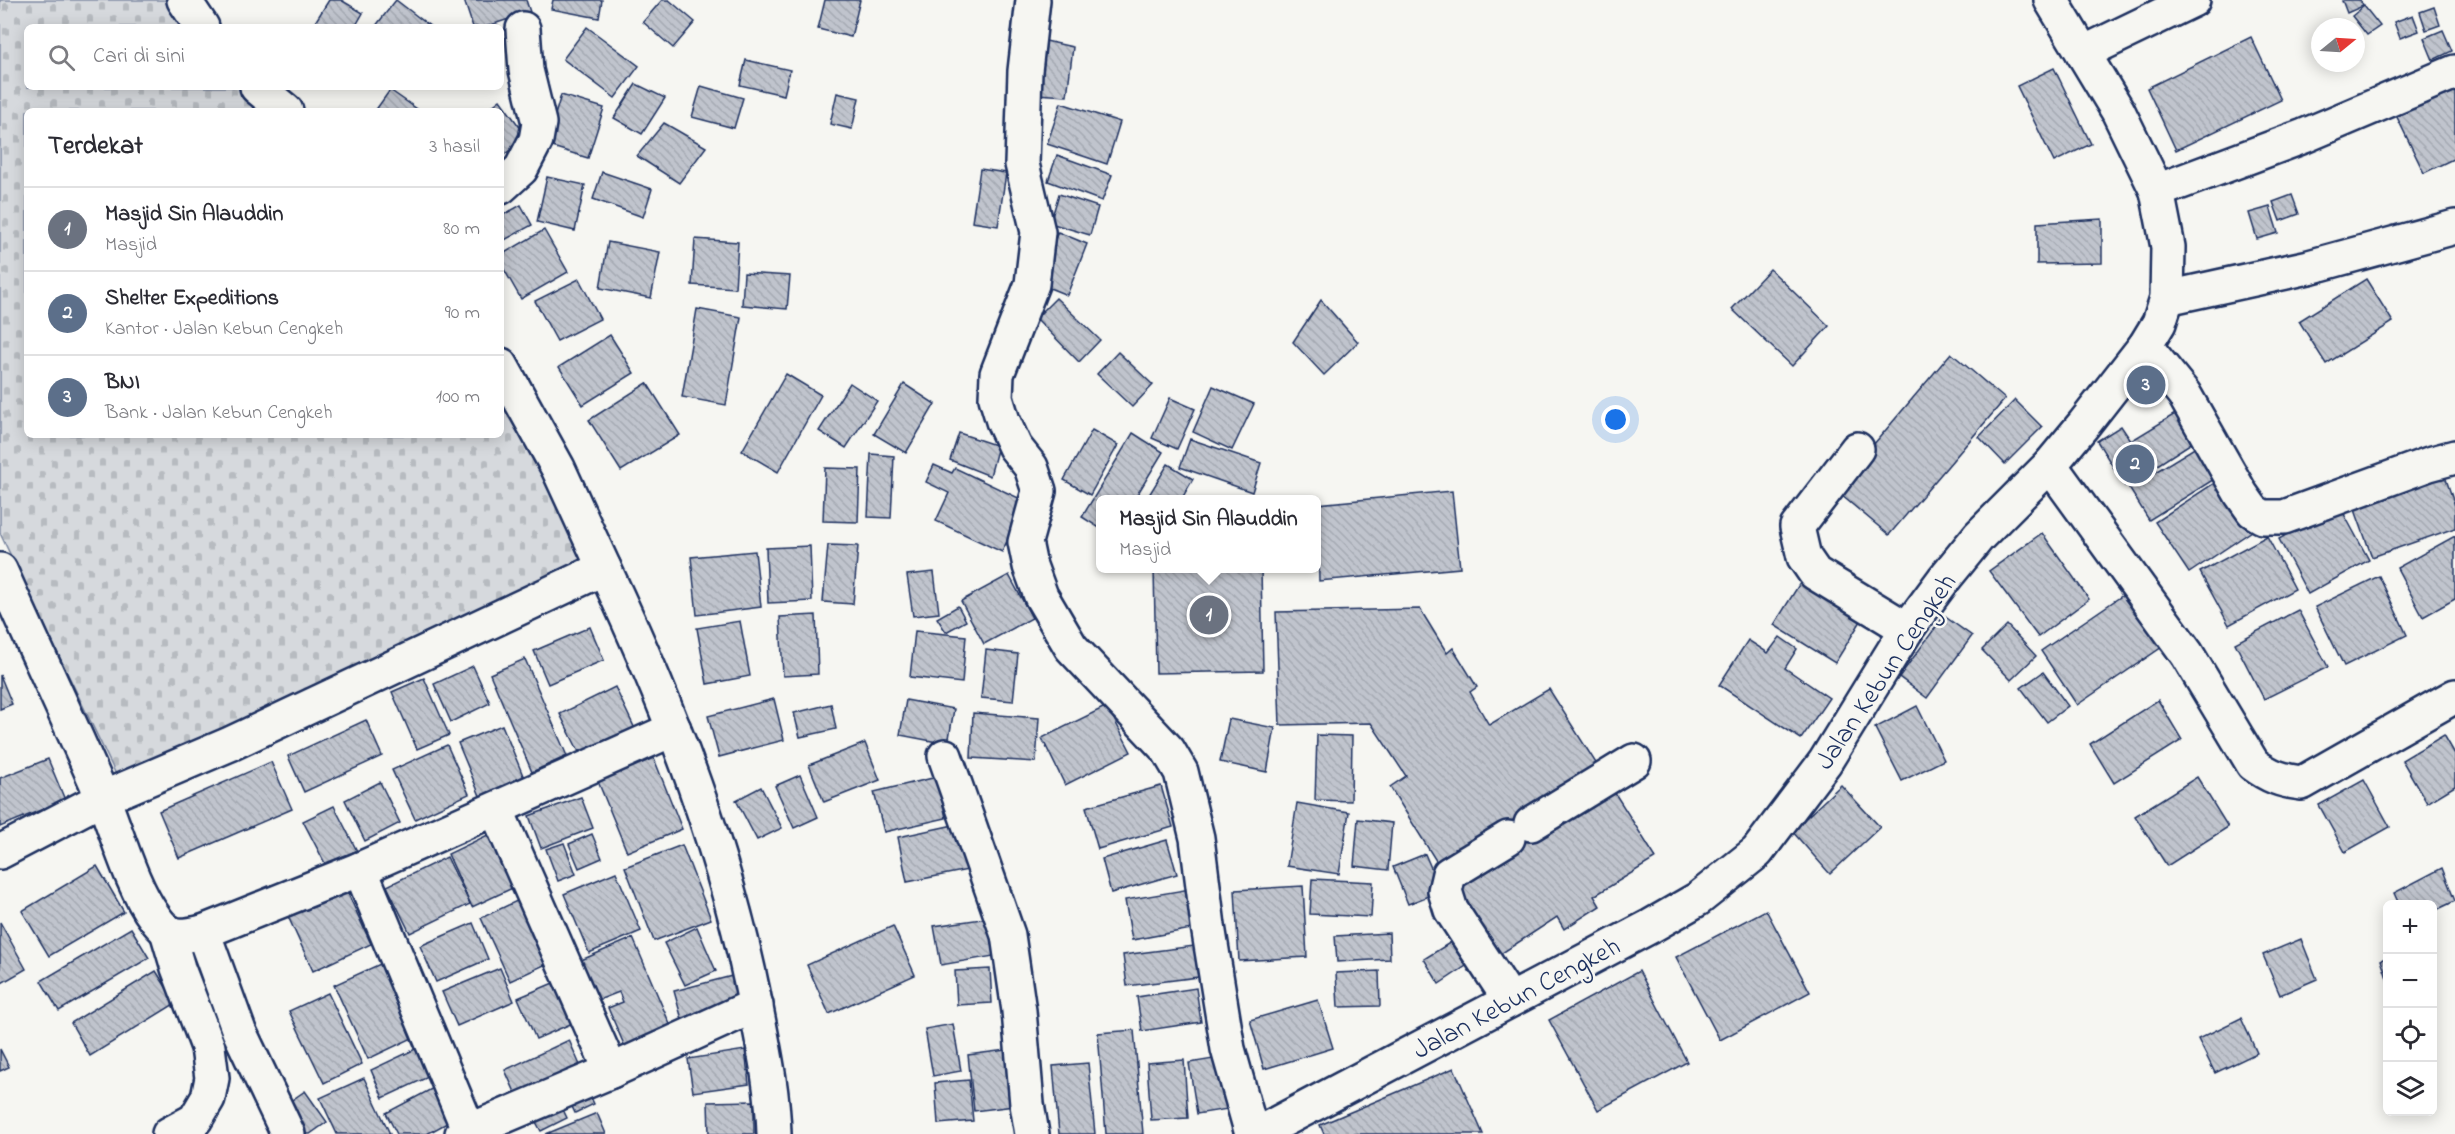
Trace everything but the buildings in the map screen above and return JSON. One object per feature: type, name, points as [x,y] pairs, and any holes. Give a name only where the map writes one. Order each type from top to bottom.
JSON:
[{"type":"street","points":[[184,0],[200,24]]},
{"type":"street","points":[[1033,0],[1025,71],[1022,164],[1038,232],[1032,284],[997,374],[996,398],[1015,447],[1031,467],[1039,491],[1025,542],[1030,567],[1041,596],[1071,647],[1168,750],[1181,772],[1197,838],[1208,926],[1228,1049],[1252,1134]]},
{"type":"street","name":"Jalan Kebun Cengkeh","points":[[1257,1134],[1698,899],[1757,852],[1825,762],[1907,629],[1979,536],[2050,465],[2145,346],[2159,322],[2167,298],[2168,247],[2157,190],[2118,111],[2051,0]]},
{"type":"street","points":[[2084,53],[2193,0]]},
{"type":"street","points":[[504,184],[521,169],[536,140],[539,123],[526,69],[523,29]]},
{"type":"street","points":[[2157,190],[2304,136],[2455,72]]},
{"type":"street","points":[[261,90],[282,108]]},
{"type":"street","points":[[2167,298],[2309,267],[2455,227]]},
{"type":"street","points":[[2145,346],[2184,394],[2241,494],[2253,511],[2263,517],[2284,517],[2429,464],[2455,458]]},
{"type":"street","points":[[504,370],[558,468],[643,650],[674,729],[741,932],[774,1099],[774,1134]]},
{"type":"street","points":[[1857,448],[1797,527],[1804,557],[1815,573],[1907,629]]},
{"type":"street","points":[[2050,465],[2187,654],[2253,764],[2270,776],[2302,783],[2455,696]]},
{"type":"street","points":[[0,852],[103,798],[230,744],[604,568]]},
{"type":"street","points":[[0,570],[103,798],[144,899],[154,918],[167,931],[182,937],[203,932],[360,869],[674,729]]},
{"type":"street","points":[[945,756],[1008,934],[1032,1134]]},
{"type":"street","points":[[1510,1000],[1451,910],[1444,891],[1449,874],[1634,761]]},
{"type":"street","points":[[496,809],[611,1071]]},
{"type":"street","points":[[360,869],[466,1132],[611,1071],[756,1005]]},
{"type":"street","points":[[167,931],[178,968],[208,1047],[212,1078],[208,1098],[195,1120],[169,1134]]},
{"type":"street","points":[[203,932],[239,1031],[288,1134]]},
{"type":"green space","points":[[0,0],[191,0],[210,24],[24,24],[24,90],[270,90],[299,108],[24,108],[24,438],[504,438],[504,349],[545,412],[618,557],[123,789],[0,533]]},
{"type":"place","name":"BNI","points":[[2146,385]]},
{"type":"place","name":"Shelter Expeditions","points":[[2135,464]]},
{"type":"place","name":"Masjid Sin Alauddin","points":[[1209,615]]}]
